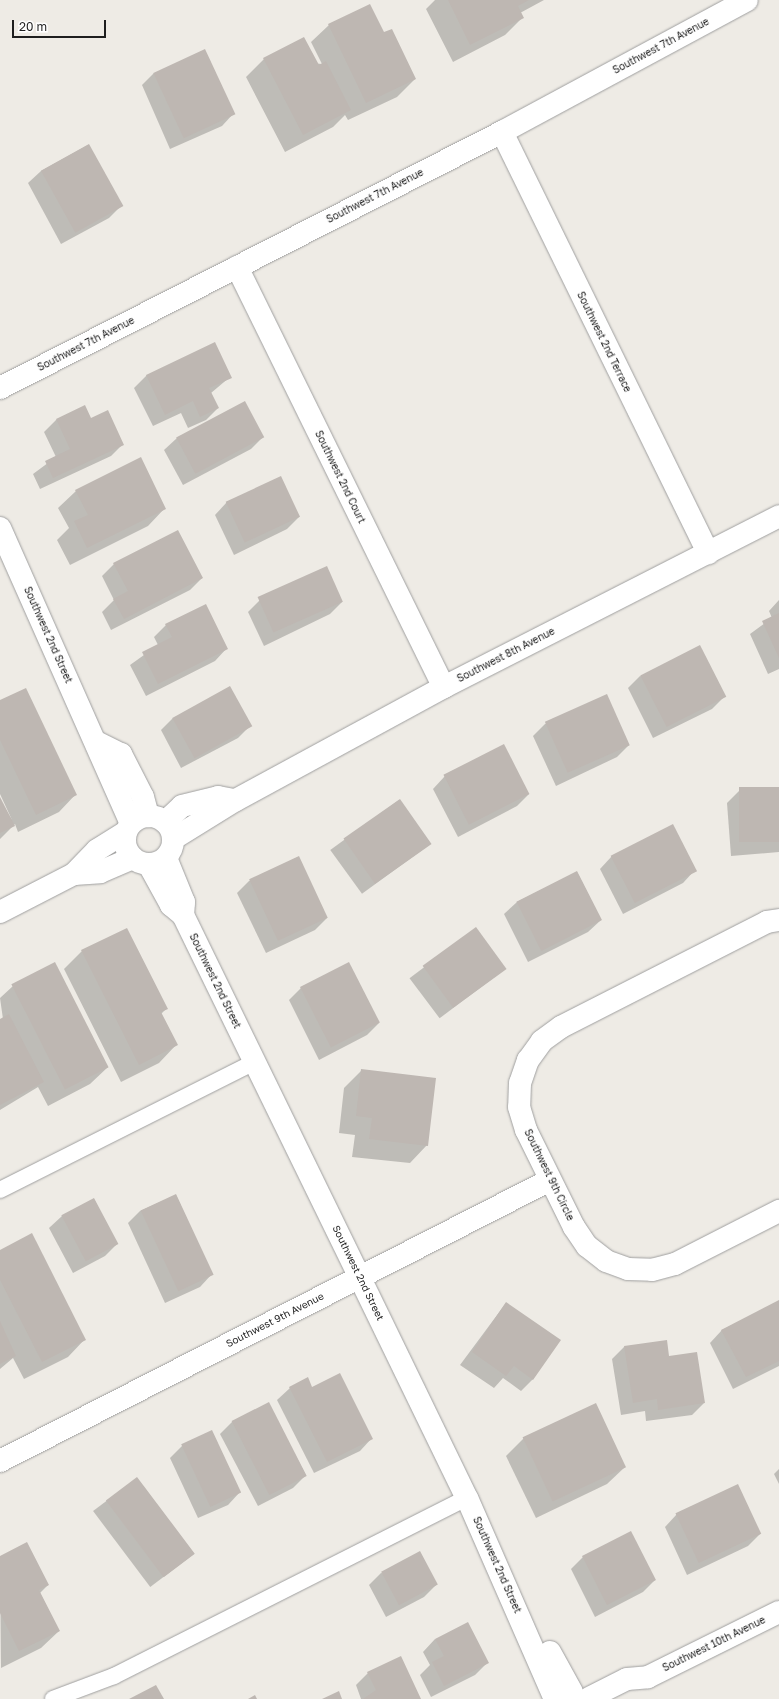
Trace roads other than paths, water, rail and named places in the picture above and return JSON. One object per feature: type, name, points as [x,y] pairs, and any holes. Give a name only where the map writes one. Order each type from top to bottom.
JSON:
[{"type":"street","name":"Southwest 7th Avenue","points":[[0,388],[502,132],[747,0]]},
{"type":"street","name":"Southwest 2nd Terrace","points":[[502,132],[708,552]]},
{"type":"street","name":"Southwest 2nd Court","points":[[237,267],[444,687]]},
{"type":"street","name":"Southwest 8th Avenue","points":[[0,912],[74,874],[97,850],[149,839],[182,806],[218,797],[236,800],[444,687],[779,516]]},
{"type":"street","name":"Southwest 2nd Street","points":[[0,528],[96,742],[121,754],[143,797],[149,839],[184,902],[183,915],[467,1498],[528,1633],[551,1653],[573,1697]]},
{"type":"street","name":"Southwest 9th Circle","points":[[779,920],[725,944],[561,1027],[542,1041],[528,1060],[520,1083],[519,1107],[526,1130],[550,1180],[587,1246],[606,1261],[628,1269],[652,1270],[675,1264],[779,1211]]},
{"type":"street","name":"Southwest 9th Avenue","points":[[0,1461],[359,1276],[550,1180]]},
{"type":"street","name":"Southwest 10th Avenue","points":[[622,1699],[648,1677],[779,1612]]},
{"type":"street","name":"Southwest 10th Avenue","points":[[573,1697],[627,1679],[648,1677]]},
{"type":"lane","points":[[0,1190],[254,1062]]},
{"type":"lane","points":[[53,1699],[114,1676],[467,1498]]}]
